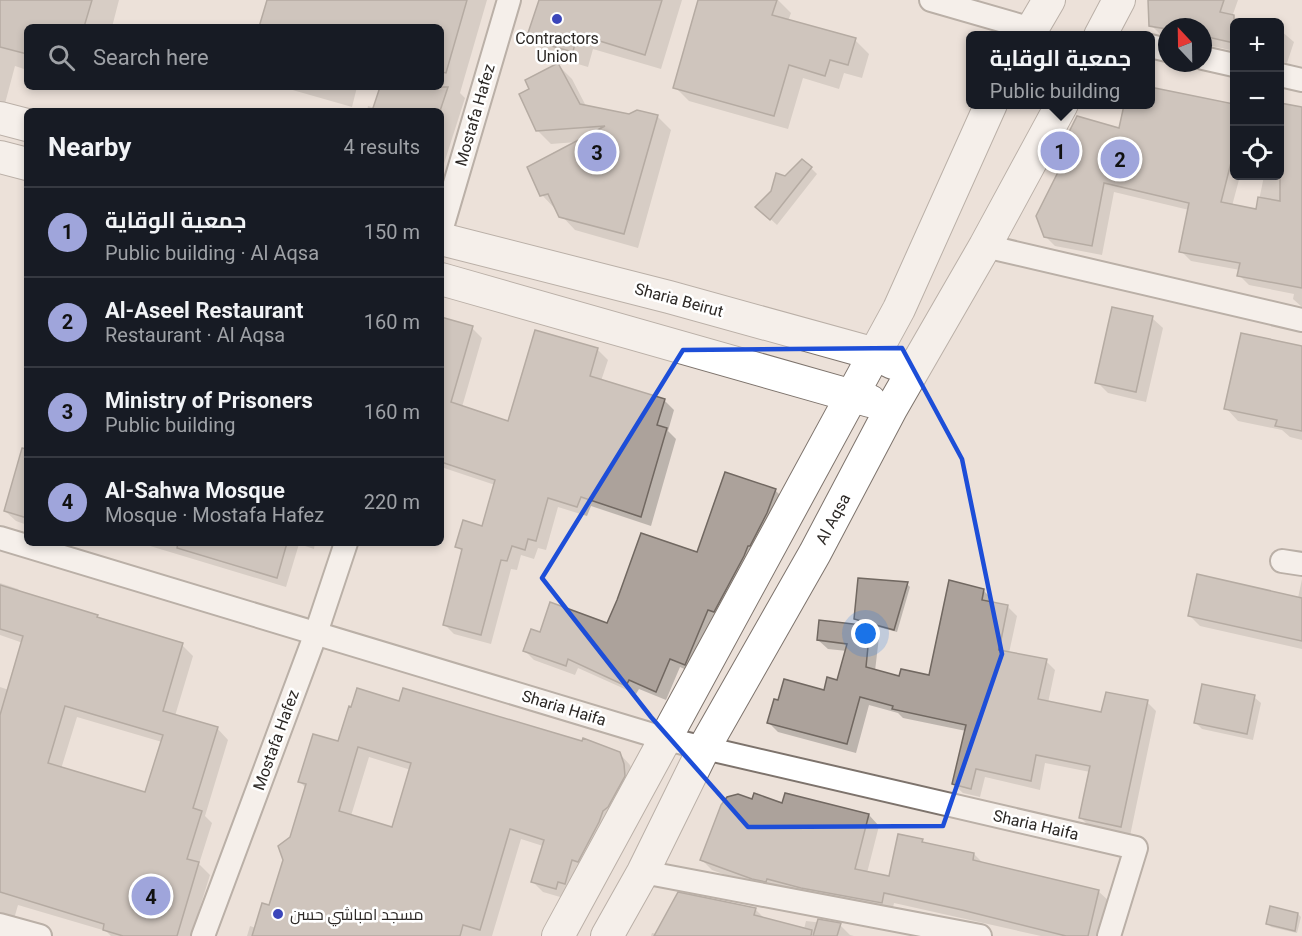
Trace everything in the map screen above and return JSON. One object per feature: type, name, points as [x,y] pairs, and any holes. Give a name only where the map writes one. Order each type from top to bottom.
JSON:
[{"type":"main road","points":[[1031,31],[1048,0]]},
{"type":"main road","points":[[1103,31],[1119,0]]},
{"type":"main road","points":[[558,936],[899,309],[989,109]]},
{"type":"main road","name":"Al Aqsa","points":[[608,936],[643,872],[704,748],[815,554],[891,409],[986,246],[1060,109]]},
{"type":"main road","points":[[0,118],[24,124]]},
{"type":"main road","points":[[0,157],[24,163]]},
{"type":"main road","name":"Sharia Beirut","points":[[444,240],[669,297],[875,354],[912,373]]},
{"type":"main road","points":[[444,280],[851,395],[891,409]]},
{"type":"street","name":"Mostafa Hafez","points":[[444,221],[509,0]]},
{"type":"street","points":[[931,0],[1027,31]]},
{"type":"street","points":[[1212,60],[1230,64]]},
{"type":"street","points":[[1284,76],[1302,80]]},
{"type":"street","points":[[986,246],[1302,320]]},
{"type":"street","name":"Sharia Haifa","points":[[0,538],[24,545]]},
{"type":"street","name":"Sharia Haifa","points":[[27,546],[666,739],[1136,848],[1109,936]]},
{"type":"street","name":"Mostafa Hafez","points":[[203,936],[316,633],[345,546]]},
{"type":"street","points":[[643,872],[980,936]]},
{"type":"street","points":[[0,925],[40,936]]},
{"type":"highlighted area","points":[[902,348],[962,459],[1002,654],[943,826],[748,827],[651,717],[542,578],[683,350]]},
{"type":"building","points":[[0,0],[92,0],[85,24],[24,24],[24,53],[0,47]]},
{"type":"building","points":[[267,0],[467,0],[446,73],[444,73],[444,24],[260,24]]},
{"type":"building","points":[[539,0],[662,0],[645,55],[577,34],[573,52],[526,39]]},
{"type":"building","points":[[698,0],[777,0],[772,15],[856,38],[848,65],[830,60],[825,76],[789,65],[774,116],[673,88]]},
{"type":"building","points":[[1148,0],[1224,0],[1220,12],[1234,15],[1234,18],[1230,18],[1230,42],[1212,38],[1212,18],[1158,18],[1158,28],[1149,26]]},
{"type":"building","points":[[558,63],[580,104],[629,114],[637,110],[658,115],[624,234],[559,217],[548,194],[540,196],[527,167],[605,126],[536,131],[519,94],[529,89],[525,80]]},
{"type":"building","points":[[444,87],[448,87],[441,108],[373,108],[379,90],[444,90]]},
{"type":"building","points":[[1155,88],[1230,103],[1230,167],[1221,202],[1256,209],[1258,197],[1280,201],[1280,180],[1284,180],[1284,104],[1302,107],[1302,288],[1237,276],[1240,263],[1179,252],[1189,203],[1104,183],[1092,246],[1044,237],[1036,216],[1058,172],[1050,170],[1077,116],[1119,128],[1123,109],[1155,109]]},
{"type":"building","points":[[802,159],[812,167],[770,220],[755,207],[771,191],[776,173],[785,176]]},
{"type":"building","points":[[1112,307],[1153,316],[1136,392],[1095,383]]},
{"type":"building","points":[[444,318],[473,326],[451,402],[508,421],[535,330],[598,348],[590,376],[665,399],[657,425],[667,428],[641,517],[581,497],[577,507],[548,498],[536,541],[528,539],[525,550],[512,546],[507,561],[501,560],[481,635],[443,625],[462,549],[455,547],[463,520],[482,526],[495,480],[444,463]]},
{"type":"building","points":[[1241,333],[1302,346],[1302,431],[1275,426],[1277,420],[1224,409]]},
{"type":"building","points":[[22,448],[24,448],[24,517],[4,511]]},
{"type":"building","points":[[725,472],[776,489],[767,513],[714,612],[708,610],[685,665],[670,659],[656,692],[629,680],[626,686],[568,659],[566,666],[523,651],[531,629],[540,632],[550,602],[607,623],[641,533],[697,552]]},
{"type":"building","points":[[177,546],[286,546],[277,578],[177,548]]},
{"type":"building","points":[[1197,574],[1302,598],[1302,641],[1188,616]]},
{"type":"building","points":[[858,578],[908,582],[894,630],[854,619]]},
{"type":"building","points":[[949,580],[984,589],[982,600],[1008,605],[999,650],[1047,659],[1038,699],[1101,712],[1106,692],[1148,700],[1121,827],[1079,818],[1090,766],[1036,755],[1031,781],[976,769],[971,789],[952,784],[966,725],[892,709],[893,706],[860,697],[847,744],[767,723],[774,699],[778,700],[784,679],[824,690],[827,677],[837,680],[847,644],[817,640],[819,620],[870,626],[866,667],[899,676],[901,669],[929,675]]},
{"type":"building","points":[[0,585],[183,643],[163,711],[218,727],[193,808],[202,811],[187,859],[199,862],[177,936],[123,936],[103,930],[104,924],[0,892],[0,715],[23,636],[0,629]],"holes":[[[65,706],[163,735],[145,792],[48,763]]]},
{"type":"building","points":[[1202,684],[1255,695],[1247,734],[1194,723]]},
{"type":"building","points":[[357,688],[399,701],[403,688],[582,741],[583,738],[620,752],[625,776],[608,807],[603,811],[578,862],[572,860],[565,884],[558,882],[556,889],[531,882],[544,840],[510,829],[480,930],[463,925],[460,936],[252,936],[262,903],[269,905],[283,860],[278,846],[290,837],[306,784],[298,782],[313,734],[338,741],[349,706],[351,707]],"holes":[[[358,747],[411,763],[392,827],[339,811]]]},
{"type":"building","points":[[754,793],[782,803],[785,793],[869,814],[855,869],[889,876],[898,834],[923,839],[922,842],[974,853],[973,860],[1099,890],[1088,936],[1066,936],[884,893],[882,903],[801,888],[767,879],[766,882],[700,860],[721,805],[727,797],[738,794],[752,799]]},
{"type":"building","points":[[678,892],[756,908],[754,915],[812,930],[811,936],[654,936]]},
{"type":"building","points":[[1270,906],[1298,913],[1295,931],[1266,924]]},
{"type":"building","points":[[818,919],[841,923],[837,936],[813,936]]},
{"type":"place","name":"Contractors Union","points":[[557,19]]},
{"type":"place","name":"جمعية الوقاية","points":[[1060,151]]},
{"type":"place","name":"Ministry of Prisoners","points":[[597,152]]},
{"type":"place","name":"Al-Aseel Restaurant","points":[[1120,159]]},
{"type":"place","name":"Al-Sahwa Mosque","points":[[151,896]]},
{"type":"place","name":"مسجد امباشي حسن","points":[[278,914]]}]
